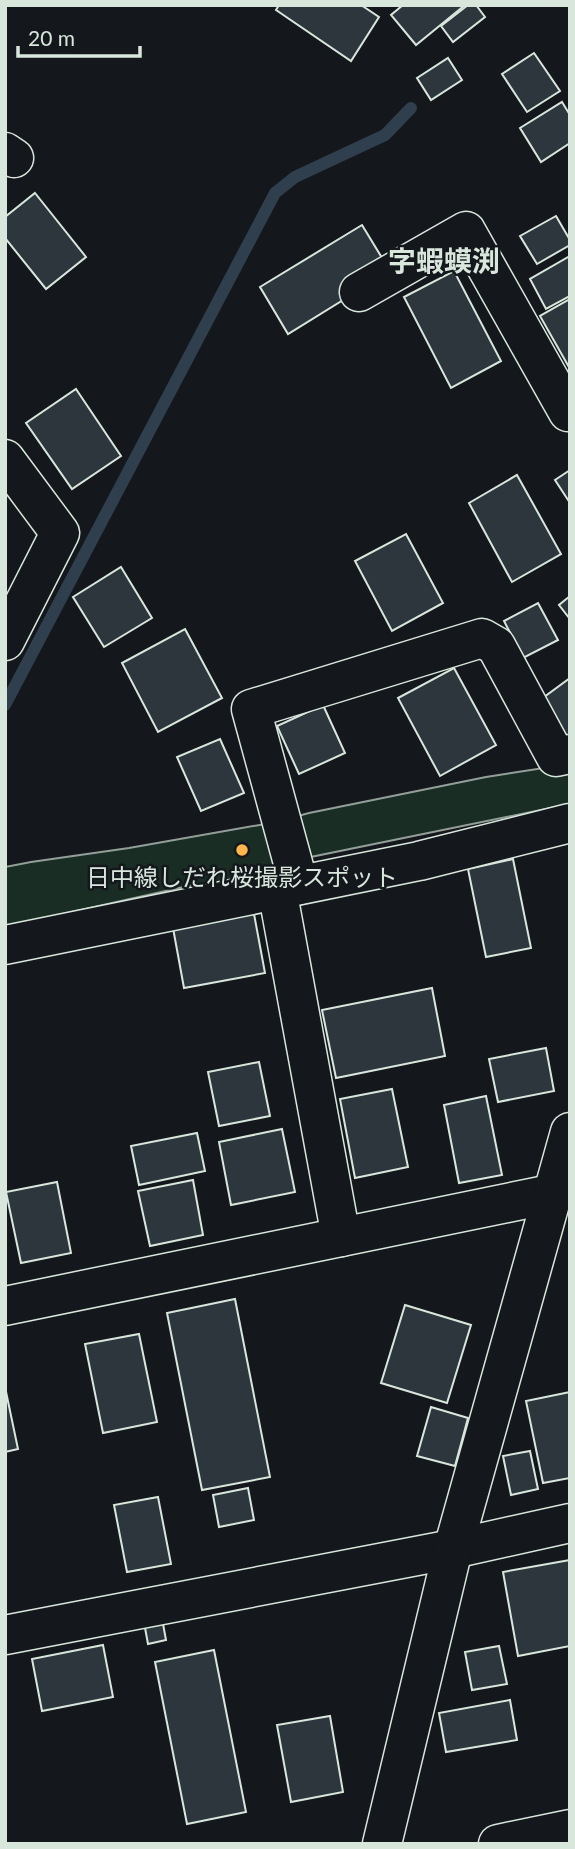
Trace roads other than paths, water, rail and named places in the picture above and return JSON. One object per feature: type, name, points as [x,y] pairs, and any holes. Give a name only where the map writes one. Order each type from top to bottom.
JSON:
[{"type":"street","points":[[359,292],[466,232],[568,412],[570,411]]},
{"type":"street","points":[[5,458],[60,533],[5,641]]},
{"type":"street","points":[[341,1237],[288,887],[251,709],[482,638],[496,646],[556,757],[570,754]]},
{"type":"street","points":[[5,945],[419,861],[570,823]]},
{"type":"street","points":[[382,1844],[453,1549],[561,1191],[570,1132]]},
{"type":"street","points":[[5,1307],[561,1191]]},
{"type":"street","points":[[5,1635],[453,1549],[570,1523]]},
{"type":"street","points":[[498,1844],[570,1829]]},
{"type":"waterway","points":[[5,705],[275,193],[295,177],[385,135],[411,108]]},
{"type":"place","name":"日中線しだれ桜撮影スポット","points":[[242,850]]},
{"type":"district","name":"字蝦蟆渕","points":[[444,260]]}]
